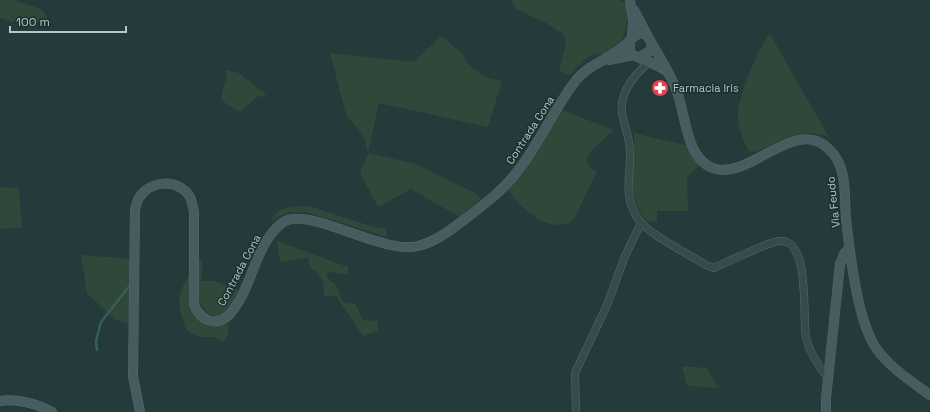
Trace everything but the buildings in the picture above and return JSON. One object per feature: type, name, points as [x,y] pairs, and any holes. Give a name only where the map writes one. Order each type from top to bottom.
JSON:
[{"type":"main road","points":[[631,2],[652,44],[650,52],[637,56],[629,48],[633,21],[631,2]]},
{"type":"main road","points":[[631,38],[639,33],[647,35]]},
{"type":"main road","name":"Contrada Cona","points":[[140,412],[133,376],[135,210],[139,198],[147,189],[164,183],[173,184],[191,197],[194,212],[195,309],[201,316],[208,320],[220,320],[227,317],[235,306],[265,244],[271,235],[283,222],[290,218],[299,218],[322,223],[384,245],[405,248],[432,241],[454,228],[508,183],[520,168],[577,79],[583,73],[618,52],[631,38]]},
{"type":"main road","name":"Via Feudo","points":[[652,44],[678,93],[688,135],[694,150],[700,159],[708,166],[720,170],[732,169],[784,145],[804,138],[820,143],[830,150],[840,164],[844,182],[850,248],[863,315],[875,347],[897,370],[930,395]]},
{"type":"main road","name":"Contrada Cona","points":[[604,60],[637,56]]},
{"type":"main road","name":"Via Feudo","points":[[637,56],[650,60],[669,74]]},
{"type":"main road","points":[[826,412],[828,378],[840,264],[844,254],[850,248]]},
{"type":"main road","points":[[0,402],[6,400],[30,403],[52,412]]},
{"type":"street","points":[[650,60],[635,75],[626,90],[622,104],[622,118],[629,141],[630,152],[628,191],[632,206],[641,223],[706,265],[714,268],[769,244],[780,241],[788,243],[800,259],[806,338],[820,368],[828,378]]},
{"type":"street","points":[[576,412],[575,373],[606,304],[625,256],[641,223]]},
{"type":"green space","points":[[0,0],[13,0],[41,9],[49,19],[36,22],[18,23],[0,18]]},
{"type":"green space","points":[[511,0],[620,0],[626,4],[627,18],[625,32],[622,39],[613,49],[605,54],[591,55],[570,75],[559,71],[566,44],[563,34],[546,23],[516,9]]},
{"type":"green space","points":[[770,34],[829,137],[808,133],[799,134],[755,152],[748,151],[739,125],[739,108],[745,85],[755,60],[765,40]]},
{"type":"green space","points":[[441,36],[462,53],[469,65],[479,73],[488,78],[502,81],[488,127],[379,103],[368,153],[363,135],[346,115],[330,53],[414,62]]},
{"type":"green space","points":[[226,70],[239,73],[266,94],[263,97],[258,96],[240,112],[222,101]]},
{"type":"green space","points":[[562,110],[614,130],[589,153],[587,162],[597,172],[574,219],[566,224],[556,225],[547,223],[528,212],[513,197],[508,189],[520,178]]},
{"type":"green space","points":[[634,133],[688,146],[699,165],[687,178],[688,211],[657,211],[657,222],[646,221],[639,209],[633,188]]},
{"type":"green space","points":[[368,153],[416,164],[477,194],[481,199],[459,217],[411,189],[378,207],[360,173]]},
{"type":"green space","points":[[0,187],[19,188],[22,228],[0,229]]},
{"type":"green space","points":[[309,206],[377,228],[385,227],[388,237],[306,212],[290,212],[270,221],[278,212],[286,208]]},
{"type":"green space","points":[[277,241],[348,267],[348,275],[330,272],[326,275],[335,284],[341,298],[345,302],[355,303],[363,320],[378,321],[378,331],[363,336],[336,296],[325,297],[321,277],[311,269],[308,257],[280,262]]},
{"type":"green space","points":[[81,255],[133,259],[130,324],[115,320],[87,293]]},
{"type":"green space","points":[[203,260],[201,281],[215,281],[240,291],[228,310],[219,316],[214,316],[205,310],[199,300],[197,282],[199,261]]},
{"type":"green space","points":[[190,273],[189,294],[191,308],[194,314],[205,323],[211,325],[229,325],[228,335],[223,342],[215,337],[198,337],[186,330],[179,301],[182,289]]},
{"type":"green space","points":[[682,366],[707,368],[718,388],[687,386]]},
{"type":"waterway","points":[[97,350],[96,341],[101,322],[131,284]]},
{"type":"place","name":"Farmacia Iris","points":[[660,88]]}]
